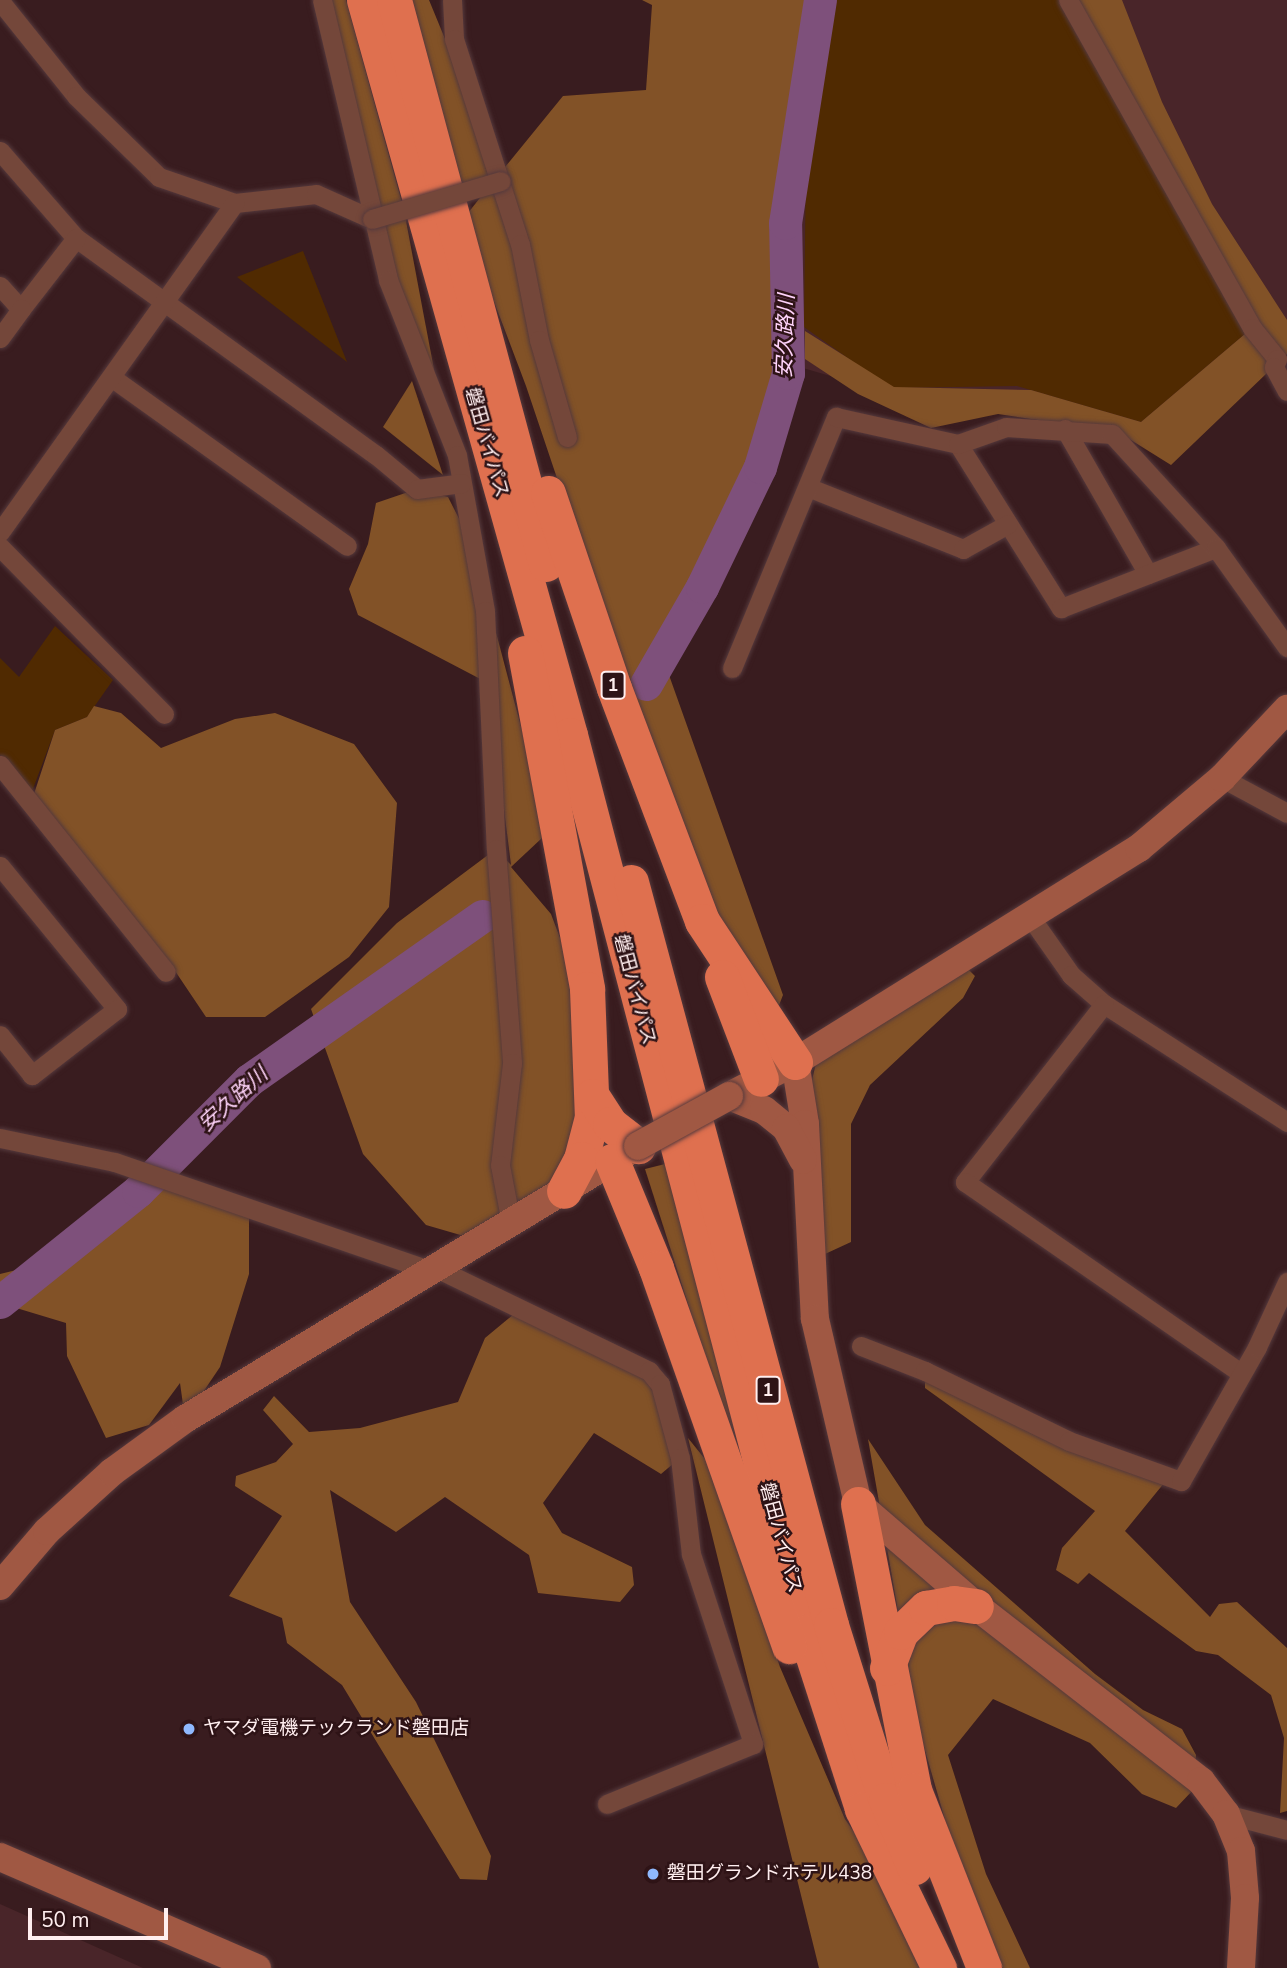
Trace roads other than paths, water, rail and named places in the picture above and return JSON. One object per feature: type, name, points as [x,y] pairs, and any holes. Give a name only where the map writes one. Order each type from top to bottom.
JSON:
[{"type":"highway","name":"磐田バイパス","points":[[364,0],[458,294],[580,730],[609,800],[831,1625],[886,1800],[941,1932],[960,1968]]},
{"type":"highway","name":"磐田バイパス","points":[[394,0],[458,294]]},
{"type":"highway","name":"1","points":[[458,294],[702,921],[794,1062]]},
{"type":"highway","points":[[458,294],[587,989],[592,1096],[582,1158],[564,1191]]},
{"type":"highway","name":"磐田バイパス","points":[[580,730],[592,832],[805,1632],[862,1809],[939,1968]]},
{"type":"highway","points":[[702,921],[761,1079]]},
{"type":"highway","points":[[592,1096],[625,1154],[656,1268],[739,1514],[812,1709],[862,1809]]},
{"type":"highway","points":[[858,1504],[887,1668],[914,1790],[984,1968]]},
{"type":"highway","points":[[887,1668],[901,1632],[926,1608],[954,1603],[976,1606]]},
{"type":"street","points":[[322,0],[353,116],[372,219],[388,280],[457,455],[485,611],[512,1063],[500,1165],[511,1223]]},
{"type":"street","points":[[452,0],[454,39],[500,181],[567,437]]},
{"type":"street","points":[[1068,0],[1252,328],[1278,359],[1274,367],[1287,391]]},
{"type":"street","points":[[0,1],[76,96],[159,177],[235,203],[316,194],[372,219],[500,181]]},
{"type":"street","points":[[0,151],[76,238],[417,489],[462,484]]},
{"type":"street","points":[[0,532],[235,203]]},
{"type":"street","points":[[0,338],[76,238]]},
{"type":"street","points":[[0,286],[21,309]]},
{"type":"street","points":[[111,377],[347,546]]},
{"type":"street","points":[[732,668],[810,488],[836,417],[958,444],[1006,427],[1112,434],[1216,548],[1287,647]]},
{"type":"street","points":[[1065,429],[1149,574]]},
{"type":"street","points":[[958,444],[1061,608],[1216,548]]},
{"type":"street","points":[[810,488],[963,549],[1008,524]]},
{"type":"street","points":[[0,547],[164,714]]},
{"type":"street","points":[[0,1586],[47,1531],[112,1472],[185,1419],[625,1154],[794,1062],[1031,918],[1139,848],[1222,778],[1287,709]]},
{"type":"street","points":[[0,765],[166,972]]},
{"type":"street","points":[[1222,778],[1287,813]]},
{"type":"street","points":[[0,866],[117,1009],[32,1075],[0,1035]]},
{"type":"street","points":[[1031,918],[1071,975],[1104,1004],[1287,1122]]},
{"type":"street","points":[[1104,1004],[965,1182],[1241,1373]]},
{"type":"street","points":[[794,1062],[807,1167],[815,1320],[858,1504],[976,1606],[1201,1781],[1226,1814],[1241,1851],[1245,1898],[1241,1968]]},
{"type":"street","points":[[729,1096],[764,1110],[786,1128],[807,1167]]},
{"type":"street","points":[[0,1138],[115,1162],[434,1269],[649,1371],[660,1384],[680,1458],[691,1554],[753,1744],[607,1804]]},
{"type":"street","points":[[861,1346],[925,1371],[1069,1441],[1181,1481],[1241,1373],[1287,1282]]},
{"type":"street","points":[[1226,1814],[1287,1830]]},
{"type":"street","points":[[0,1857],[255,1968]]},
{"type":"waterway","name":"安久路川","points":[[646,684],[702,587],[760,467],[788,373],[785,223],[820,0]]},
{"type":"waterway","name":"安久路川","points":[[0,1302],[138,1191],[249,1080],[482,916]]},
{"type":"place","name":"ヤマダ電機テックランド磐田店","points":[[189,1729]]},
{"type":"place","name":"磐田グランドホテル438","points":[[653,1874]]}]
